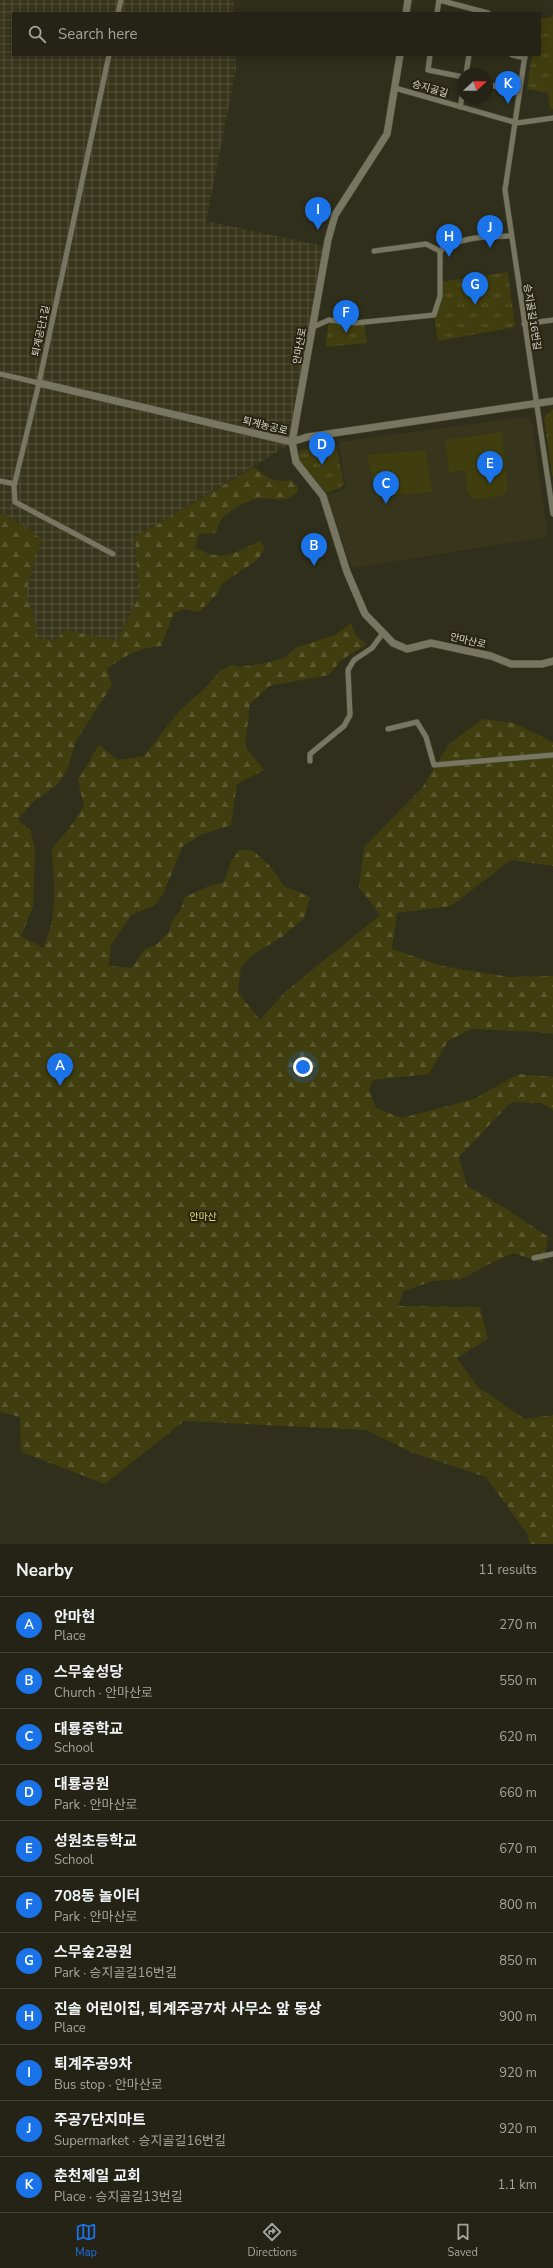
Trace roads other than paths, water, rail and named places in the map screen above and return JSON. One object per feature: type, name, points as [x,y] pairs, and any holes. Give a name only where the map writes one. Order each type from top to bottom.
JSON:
[{"type":"street","points":[[118,12],[121,0]]},
{"type":"street","points":[[406,12],[408,0]]},
{"type":"street","points":[[437,12],[439,0],[476,11]]},
{"type":"street","name":"퇴계공단1길","points":[[109,56],[39,383],[15,484],[15,502],[113,554]]},
{"type":"street","name":"안마산로","points":[[400,56],[387,134],[335,215],[328,240],[292,442],[296,462],[323,496],[347,572],[364,614],[393,643],[406,649],[431,643],[491,656],[511,664],[542,664],[553,661]]},
{"type":"street","name":"승지골길","points":[[430,56],[428,70],[457,77]]},
{"type":"street","points":[[467,68],[469,56]]},
{"type":"street","name":"승지골길16번길","points":[[525,57],[519,93],[517,122],[506,190],[511,236],[553,514]]},
{"type":"street","points":[[493,86],[519,93]]},
{"type":"street","name":"승지골길","points":[[395,88],[517,122],[553,118]]},
{"type":"street","points":[[440,251],[449,244],[455,242],[482,237],[511,236]]},
{"type":"street","points":[[374,251],[426,244],[440,251]]},
{"type":"street","points":[[313,327],[329,320],[355,323],[434,315],[440,296],[440,251]]},
{"type":"street","points":[[524,324],[553,320]]},
{"type":"street","name":"퇴계농공로","points":[[0,374],[292,442],[307,437],[553,401]]},
{"type":"street","points":[[0,481],[15,484]]},
{"type":"street","points":[[310,761],[310,754],[344,726],[350,716],[348,670],[354,660],[372,648],[383,633]]},
{"type":"street","points":[[388,729],[417,722],[421,725],[426,736],[434,765],[553,755]]},
{"type":"street","points":[[534,1258],[553,1254]]},
{"type":"place","name":"춘천제일 교회","points":[[508,104]]},
{"type":"place","name":"퇴계주공9차","points":[[318,230]]},
{"type":"place","name":"주공7단지마트","points":[[490,248]]},
{"type":"place","name":"진솔 어린이집, 퇴계주공7차 사무소 앞 동상","points":[[449,257]]},
{"type":"place","name":"스무숲2공원","points":[[475,305]]},
{"type":"place","name":"708동 놀이터","points":[[346,333]]},
{"type":"place","name":"대룡공원","points":[[322,465]]},
{"type":"place","name":"성원초등학교","points":[[490,484]]},
{"type":"place","name":"대룡중학교","points":[[386,504]]},
{"type":"place","name":"스무숲성당","points":[[314,566]]},
{"type":"place","name":"안마현","points":[[60,1086]]},
{"type":"park label","name":"안마산","points":[[203,1217]]}]
